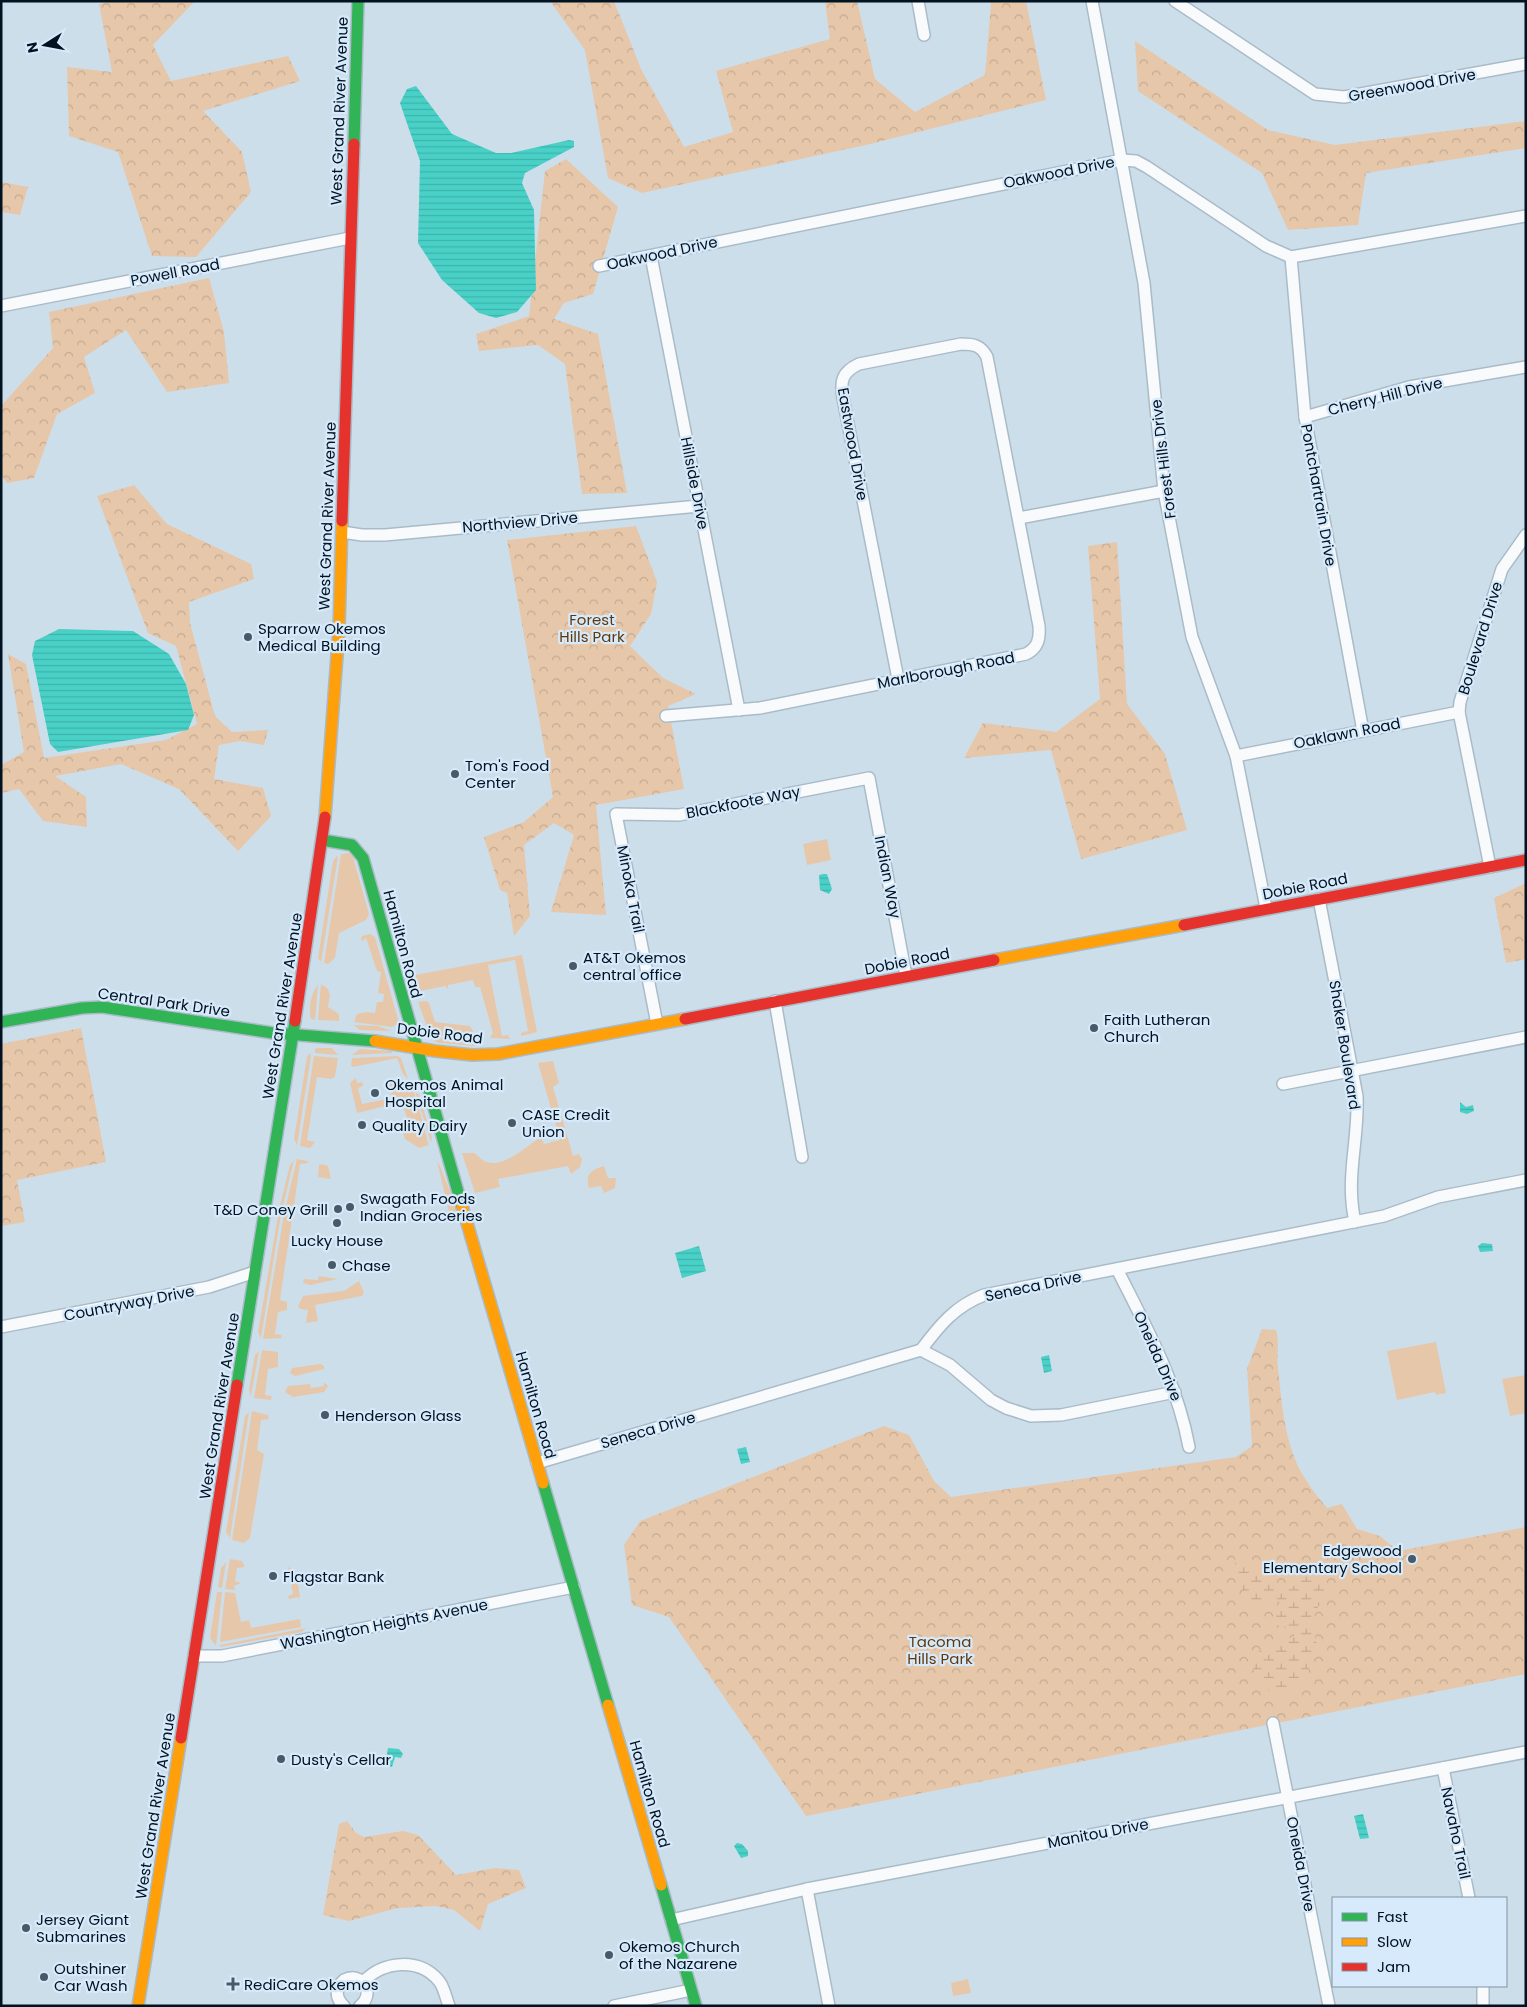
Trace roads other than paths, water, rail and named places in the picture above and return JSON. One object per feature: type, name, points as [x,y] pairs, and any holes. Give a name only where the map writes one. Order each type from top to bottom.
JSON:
[{"type":"street","name":"West Grand River Avenue","points":[[138,2006],[293,1035],[322,840],[338,659],[358,1]]},
{"type":"street","points":[[918,1],[924,35]]},
{"type":"street","name":"Forest Hills Drive","points":[[1092,1],[1144,283],[1164,491],[1192,637],[1236,756],[1266,908]]},
{"type":"street","name":"Greenwood Drive","points":[[1175,1],[1315,94],[1344,97],[1526,64]]},
{"type":"street","name":"Oakwood Drive","points":[[599,266],[1122,160],[1136,162],[1147,167],[1266,246],[1290,257]]},
{"type":"street","points":[[1290,257],[1526,216]]},
{"type":"street","name":"Powell Road","points":[[1,306],[350,238]]},
{"type":"street","name":"Hillside Drive","points":[[652,256],[740,710]]},
{"type":"street","name":"Pontchartrain Drive","points":[[1290,257],[1305,417],[1363,731]]},
{"type":"street","name":"Eastwood Drive","points":[[898,680],[843,398],[841,381],[846,371],[858,364],[961,344],[972,344],[983,349],[988,357],[1019,518]]},
{"type":"street","name":"Cherry Hill Drive","points":[[1305,417],[1409,387],[1526,367]]},
{"type":"street","points":[[1019,518],[1164,491]]},
{"type":"street","name":"Northview Drive","points":[[342,532],[373,536],[699,506]]},
{"type":"street","name":"Marlborough Road","points":[[666,716],[740,710],[1026,654],[1038,644],[1039,626],[1019,518]]},
{"type":"street","name":"Boulevard Drive","points":[[1490,867],[1459,712],[1462,693],[1502,569],[1526,536]]},
{"type":"street","name":"Oaklawn Road","points":[[1236,756],[1459,712]]},
{"type":"street","name":"Blackfoote Way","points":[[616,814],[679,815],[869,778]]},
{"type":"street","name":"Indian Way","points":[[869,778],[906,976]]},
{"type":"street","name":"Minoka Trail","points":[[616,814],[657,1024]]},
{"type":"street","name":"Hamilton Road","points":[[322,840],[353,845],[362,854],[415,1047],[696,2006]]},
{"type":"street","name":"Dobie Road","points":[[293,1035],[393,1042],[472,1055],[498,1054],[1526,860]]},
{"type":"street","name":"Shaker Boulevard","points":[[1319,898],[1353,1071],[1356,1096],[1357,1123],[1350,1184],[1355,1222]]},
{"type":"street","points":[[775,1001],[802,1158]]},
{"type":"street","name":"Central Park Drive","points":[[1,1022],[82,1008],[102,1007],[293,1035]]},
{"type":"street","points":[[1283,1084],[1526,1037]]},
{"type":"street","name":"Seneca Drive","points":[[537,1463],[921,1350],[948,1316],[974,1299],[994,1292],[1384,1216],[1438,1197],[1526,1180]]},
{"type":"street","name":"Oneida Drive","points":[[1117,1269],[1158,1350],[1175,1392],[1182,1413],[1189,1447]]},
{"type":"street","name":"Countryway Drive","points":[[1,1327],[209,1287],[255,1272]]},
{"type":"street","points":[[921,1350],[950,1365],[991,1400],[1006,1408],[1031,1416],[1061,1415],[1175,1392]]},
{"type":"street","name":"Washington Heights Avenue","points":[[194,1656],[217,1657],[574,1587]]},
{"type":"street","name":"Oneida Drive","points":[[1273,1723],[1329,2006]]},
{"type":"street","name":"Manitou Drive","points":[[671,1920],[807,1889],[1526,1752]]},
{"type":"street","name":"Navaho Trail","points":[[1443,1768],[1469,1897]]},
{"type":"street","points":[[807,1889],[829,2006]]},
{"type":"street","points":[[363,1982],[372,1973],[386,1967],[413,1966],[426,1970],[440,1982],[449,2006]]},
{"type":"street","points":[[344,2006],[337,1995],[340,1983],[352,1978],[363,1982],[368,1993],[365,2001],[360,2006]]},
{"type":"street","points":[[1483,1987],[1483,2006]]},
{"type":"street","points":[[614,2006],[691,1990]]},
{"type":"place","name":"Sparrow Okemos Medical Building","points":[[248,637]]},
{"type":"place","name":"Tom's Food Center","points":[[455,774]]},
{"type":"place","name":"AT&T Okemos central office","points":[[573,966]]},
{"type":"place","name":"Faith Lutheran Church","points":[[1094,1028]]},
{"type":"place","name":"Okemos Animal Hospital","points":[[375,1093]]},
{"type":"place","name":"CASE Credit Union","points":[[512,1123]]},
{"type":"place","name":"Quality Dairy","points":[[362,1125]]},
{"type":"place","name":"Swagath Foods Indian Groceries","points":[[350,1207]]},
{"type":"place","name":"T&D Coney Grill","points":[[338,1209]]},
{"type":"place","name":"Lucky House","points":[[337,1223]]},
{"type":"place","name":"Chase","points":[[332,1265]]},
{"type":"place","name":"Henderson Glass","points":[[325,1415]]},
{"type":"place","name":"Edgewood Elementary School","points":[[1412,1559]]},
{"type":"place","name":"Flagstar Bank","points":[[273,1576]]},
{"type":"place","name":"Dusty's Cellar","points":[[281,1759]]},
{"type":"place","name":"Jersey Giant Submarines","points":[[26,1928]]},
{"type":"place","name":"Okemos Church of the Nazarene","points":[[609,1955]]},
{"type":"place","name":"Outshiner Car Wash","points":[[44,1977]]},
{"type":"place","name":"RediCare Okemos","points":[[233,1984]]},
{"type":"park label","name":"Forest Hills Park","points":[[592,628]]},
{"type":"park label","name":"Tacoma Hills Park","points":[[940,1650]]}]
